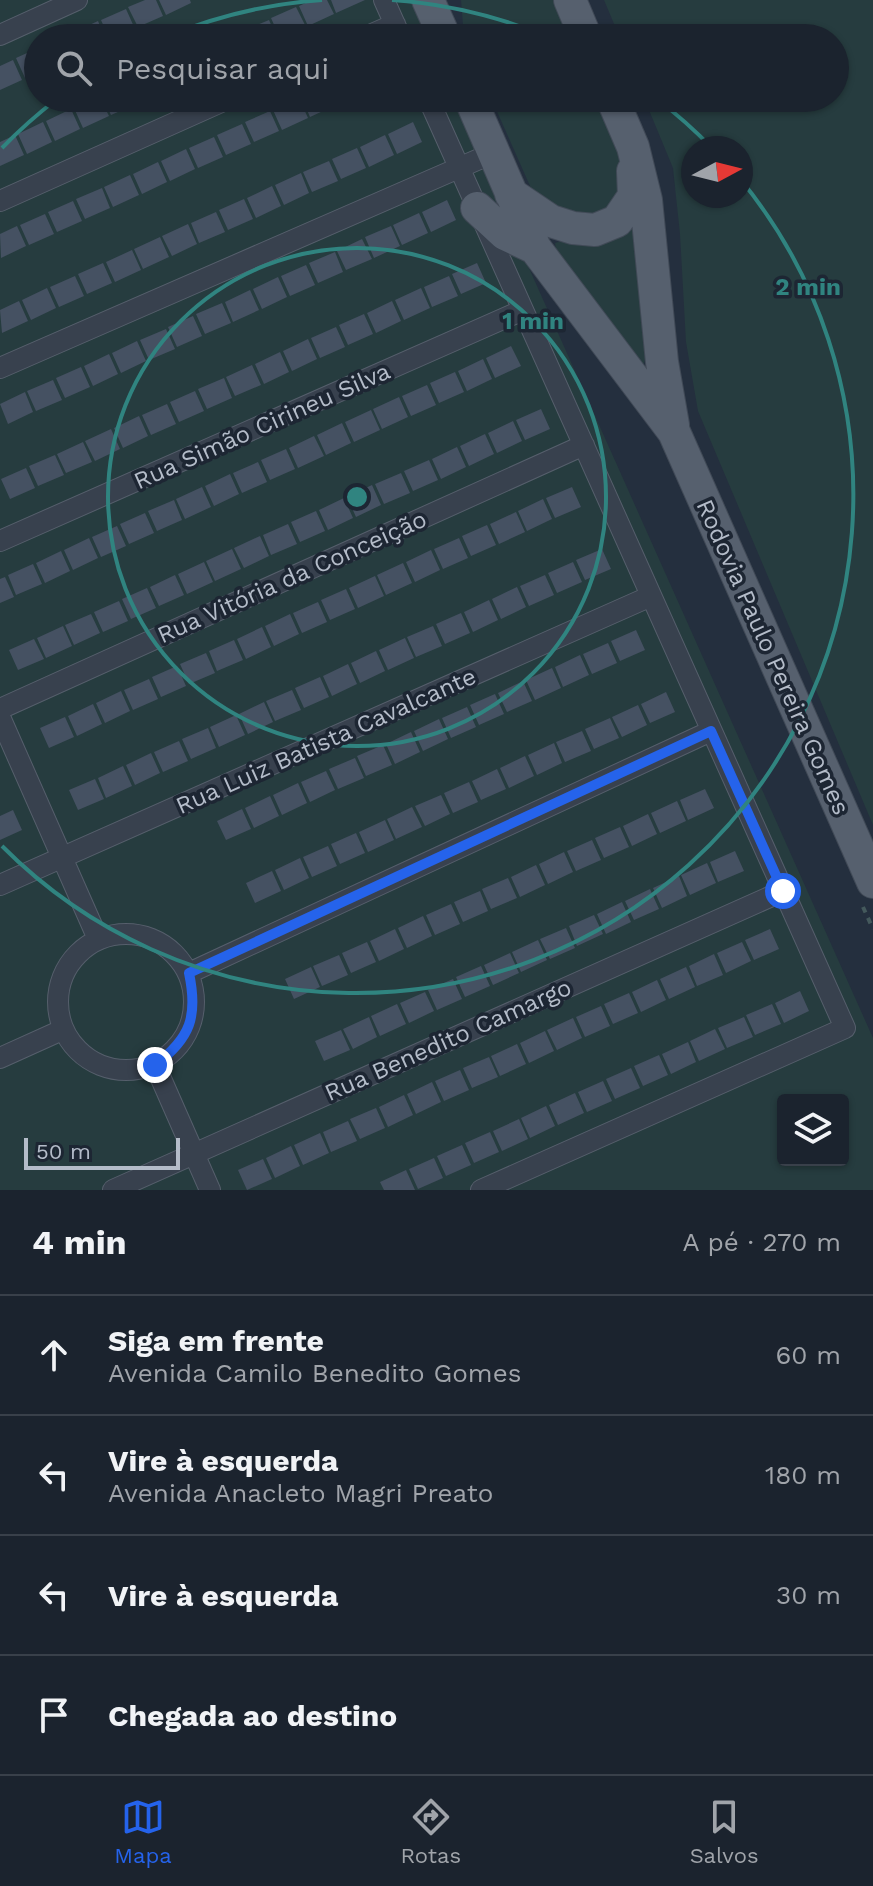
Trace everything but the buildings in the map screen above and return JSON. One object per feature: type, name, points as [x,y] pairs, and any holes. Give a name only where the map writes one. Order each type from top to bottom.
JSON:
[{"type":"main road","points":[[411,24],[426,0],[439,24]]},
{"type":"main road","points":[[447,24],[448,0]]},
{"type":"main road","points":[[570,0],[580,24]]},
{"type":"main road","points":[[476,112],[535,248],[674,432]]},
{"type":"main road","points":[[618,112],[633,147],[646,200],[662,362],[674,432]]},
{"type":"main road","points":[[511,194],[551,221],[573,228],[595,230],[617,221],[634,196],[633,147]]},
{"type":"main road","points":[[477,208],[505,234],[535,248]]},
{"type":"main road","name":"Rodovia Paulo Pereira Gomes","points":[[674,432],[867,891]]},
{"type":"street","points":[[24,24],[77,0]]},
{"type":"street","points":[[384,0],[399,24]]},
{"type":"street","points":[[0,35],[24,24]]},
{"type":"street","points":[[0,201],[199,112]]},
{"type":"street","points":[[434,112],[845,1028],[481,1190]]},
{"type":"street","points":[[0,368],[493,153]]},
{"type":"street","name":"Rua Simão Cirineu Silva","points":[[0,541],[523,310]]},
{"type":"street","name":"Rua Vitória da Conceição","points":[[0,709],[584,445]]},
{"type":"street","name":"Rua Luiz Batista Cavalcante","points":[[0,885],[651,596]]},
{"type":"street","points":[[0,717],[98,939]]},
{"type":"street","points":[[189,973],[711,731]]},
{"type":"street","name":"Rua Benedito Camargo","points":[[113,1190],[783,891]]},
{"type":"street","points":[[132,934],[150,938],[165,947],[189,973],[193,1014],[186,1033],[174,1051],[155,1065],[135,1070],[113,1069],[92,1062],[75,1048],[62,1030],[58,1009],[59,988],[79,952],[98,939],[132,934]]},
{"type":"street","points":[[0,1058],[62,1030]]},
{"type":"street","points":[[155,1065],[210,1190]]},
{"type":"path","points":[[867,891],[873,929]]},
{"type":"green space","points":[[0,0],[410,0],[421,24],[24,24],[24,112],[459,112],[873,1038],[873,1190],[0,1190]]},
{"type":"green space","points":[[461,0],[557,0],[568,24],[463,24]]},
{"type":"green space","points":[[604,0],[873,0],[873,825],[698,411],[686,342],[673,168],[650,112],[849,112],[849,24],[614,24]]},
{"type":"green space","points":[[497,112],[605,112],[624,169],[620,189],[612,203],[600,211],[572,213],[543,198],[530,186]]},
{"type":"green space","points":[[640,218],[644,364],[637,359],[556,251],[555,243]]},
{"type":"route","points":[[155,1065],[174,1051],[186,1033],[193,1014],[189,973],[711,731],[783,891]]}]
